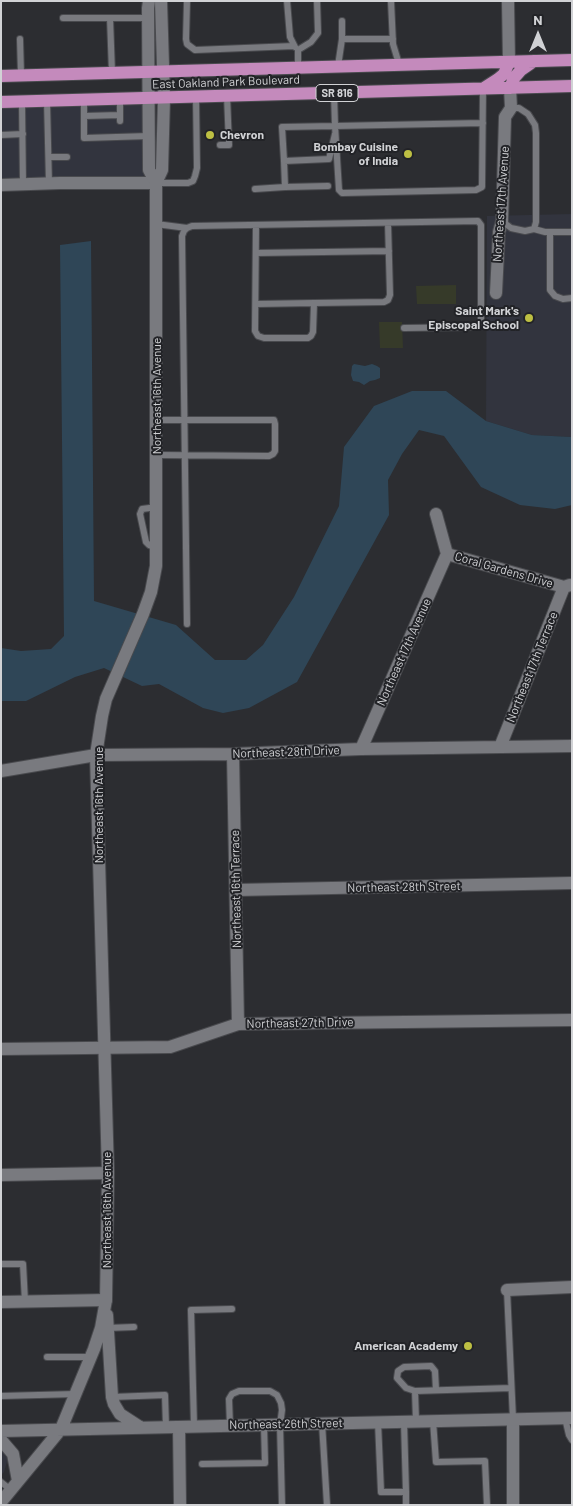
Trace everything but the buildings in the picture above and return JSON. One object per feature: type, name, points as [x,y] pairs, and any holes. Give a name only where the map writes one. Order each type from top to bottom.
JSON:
[{"type":"main road","name":"East Oakland Park Boulevard","points":[[1,76],[572,60]]},
{"type":"main road","points":[[510,88],[514,78],[521,70],[535,61]]},
{"type":"main road","points":[[483,88],[504,74],[509,62]]},
{"type":"main road","name":"East Oakland Park Boulevard","points":[[1,102],[572,86]]},
{"type":"street","name":"Northeast 16th Avenue","points":[[149,1],[149,170],[156,184]]},
{"type":"street","name":"Northeast 16th Avenue","points":[[112,1396],[104,1328],[108,1173],[96,755],[106,699],[143,614],[156,566],[156,184],[162,170],[164,98],[161,1]]},
{"type":"street","points":[[508,1],[509,62]]},
{"type":"street","name":"Northeast 17th Avenue","points":[[496,293],[499,232],[502,221],[506,117],[511,108],[510,88]]},
{"type":"street","points":[[1,186],[156,184]]},
{"type":"street","name":"Coral Gardens Drive","points":[[436,514],[447,554],[568,586]]},
{"type":"street","name":"Northeast 17th Avenue","points":[[361,749],[447,554]]},
{"type":"street","name":"Northeast 17th Terrace","points":[[500,748],[568,586]]},
{"type":"street","name":"Northeast 28th Drive","points":[[1,771],[96,755],[233,754],[361,749],[572,746]]},
{"type":"street","name":"Northeast 16th Terrace","points":[[233,754],[238,1024]]},
{"type":"street","name":"Northeast 28th Street","points":[[236,890],[572,883]]},
{"type":"street","name":"Northeast 27th Drive","points":[[1,1049],[170,1047],[238,1024],[572,1020]]},
{"type":"street","points":[[1,1175],[108,1173]]},
{"type":"street","points":[[507,1290],[572,1287]]},
{"type":"street","points":[[1,1302],[106,1300]]},
{"type":"street","points":[[1,1502],[10,1484],[61,1429],[104,1328]]},
{"type":"street","points":[[112,1396],[120,1414],[141,1428]]},
{"type":"street","name":"Northeast 26th Street","points":[[1,1431],[568,1418]]},
{"type":"street","points":[[513,1419],[513,1505]]},
{"type":"street","points":[[179,1427],[180,1505]]},
{"type":"street","points":[[1,1440],[13,1454],[10,1484]]},
{"type":"lane","points":[[187,1],[186,39],[187,44],[195,50],[296,48],[311,42],[318,33],[317,1]]},
{"type":"lane","points":[[287,1],[290,37],[296,48],[298,67]]},
{"type":"lane","points":[[391,1],[393,39],[399,64]]},
{"type":"lane","points":[[63,18],[148,18]]},
{"type":"lane","points":[[110,18],[112,72]]},
{"type":"lane","points":[[338,66],[342,39],[342,21]]},
{"type":"lane","points":[[20,39],[21,75]]},
{"type":"lane","points":[[342,39],[393,39]]},
{"type":"lane","points":[[334,93],[339,190],[342,193],[476,190],[482,186],[483,88]]},
{"type":"lane","points":[[220,145],[228,145],[227,96]]},
{"type":"lane","points":[[156,184],[188,184],[193,181],[197,168],[199,146],[196,97]]},
{"type":"lane","points":[[84,116],[120,118],[120,99]]},
{"type":"lane","points":[[84,100],[84,138],[121,134],[149,136]]},
{"type":"lane","points":[[47,101],[49,184]]},
{"type":"lane","points":[[22,102],[23,185]]},
{"type":"lane","points":[[511,108],[519,108],[528,114],[535,125],[537,212],[534,229]]},
{"type":"lane","points":[[285,187],[282,127],[483,123]]},
{"type":"lane","points":[[1,135],[23,134]]},
{"type":"lane","points":[[284,160],[329,159],[335,134]]},
{"type":"lane","points":[[49,157],[68,157]]},
{"type":"lane","points":[[255,189],[328,186]]},
{"type":"lane","points":[[156,224],[187,228],[192,226],[478,221],[481,225],[482,320],[479,325],[475,327],[404,328]]},
{"type":"lane","points":[[502,221],[511,228],[525,231],[534,229],[550,232],[572,232]]},
{"type":"lane","points":[[256,304],[384,302],[388,300],[390,295],[388,223]]},
{"type":"lane","points":[[256,225],[255,331],[258,336],[264,338],[308,338],[313,332],[314,303]]},
{"type":"lane","points":[[186,624],[182,236],[187,228]]},
{"type":"lane","points":[[550,232],[550,290],[555,296],[572,298]]},
{"type":"lane","points":[[256,252],[389,251]]},
{"type":"lane","points":[[157,420],[274,420],[275,424],[275,451],[269,456],[157,455]]},
{"type":"lane","points":[[157,507],[142,509],[140,514],[146,542],[157,548]]},
{"type":"lane","points":[[1,1264],[23,1264],[25,1302]]},
{"type":"lane","points":[[507,1290],[513,1419]]},
{"type":"lane","points":[[194,1426],[191,1310],[232,1309]]},
{"type":"lane","points":[[104,1328],[134,1327]]},
{"type":"lane","points":[[47,1357],[91,1357]]},
{"type":"lane","points":[[436,1390],[435,1371],[431,1366],[404,1367],[398,1371],[397,1378],[406,1388],[415,1391],[511,1388]]},
{"type":"lane","points":[[230,1426],[229,1400],[232,1394],[239,1391],[270,1391],[277,1395],[282,1403],[280,1425],[282,1505]]},
{"type":"lane","points":[[406,1505],[410,1422],[415,1391]]},
{"type":"lane","points":[[1,1396],[76,1394]]},
{"type":"lane","points":[[112,1396],[165,1394],[166,1427]]},
{"type":"lane","points":[[568,1418],[572,1440]]},
{"type":"lane","points":[[433,1421],[436,1462],[485,1460],[488,1505]]},
{"type":"lane","points":[[378,1422],[381,1492],[406,1492]]},
{"type":"lane","points":[[322,1424],[327,1505]]},
{"type":"lane","points":[[202,1464],[266,1463],[264,1425]]},
{"type":"shaded area","points":[[142,104],[144,179],[1,181],[1,109]]},
{"type":"shaded area","name":"Saint Mark's Episcopal School","points":[[572,214],[572,437],[532,435],[486,421],[487,216]]},
{"type":"shaded area","points":[[1,1449],[8,1458],[4,1472],[1,1475]]},
{"type":"green space","points":[[456,285],[456,304],[417,304],[416,286]]},
{"type":"green space","points":[[379,322],[402,322],[403,348],[380,348]]},
{"type":"water","points":[[91,241],[94,601],[176,625],[215,660],[246,660],[263,645],[294,597],[339,506],[344,447],[374,406],[412,391],[446,391],[486,421],[532,435],[572,437],[572,505],[555,509],[520,505],[481,487],[444,436],[419,430],[402,454],[388,480],[389,515],[297,682],[249,708],[223,713],[203,708],[159,684],[142,686],[104,668],[75,677],[26,701],[1,701],[1,648],[21,651],[51,649],[64,636],[60,245]]},
{"type":"water","points":[[354,364],[365,366],[372,364],[377,366],[380,368],[380,378],[364,385],[353,381],[351,375]]},
{"type":"place","name":"Chevron","points":[[210,135]]},
{"type":"place","name":"Bombay Cuisine of India","points":[[408,154]]},
{"type":"place","name":"Saint Mark's Episcopal School","points":[[529,318]]},
{"type":"place","name":"American Academy","points":[[468,1346]]}]
